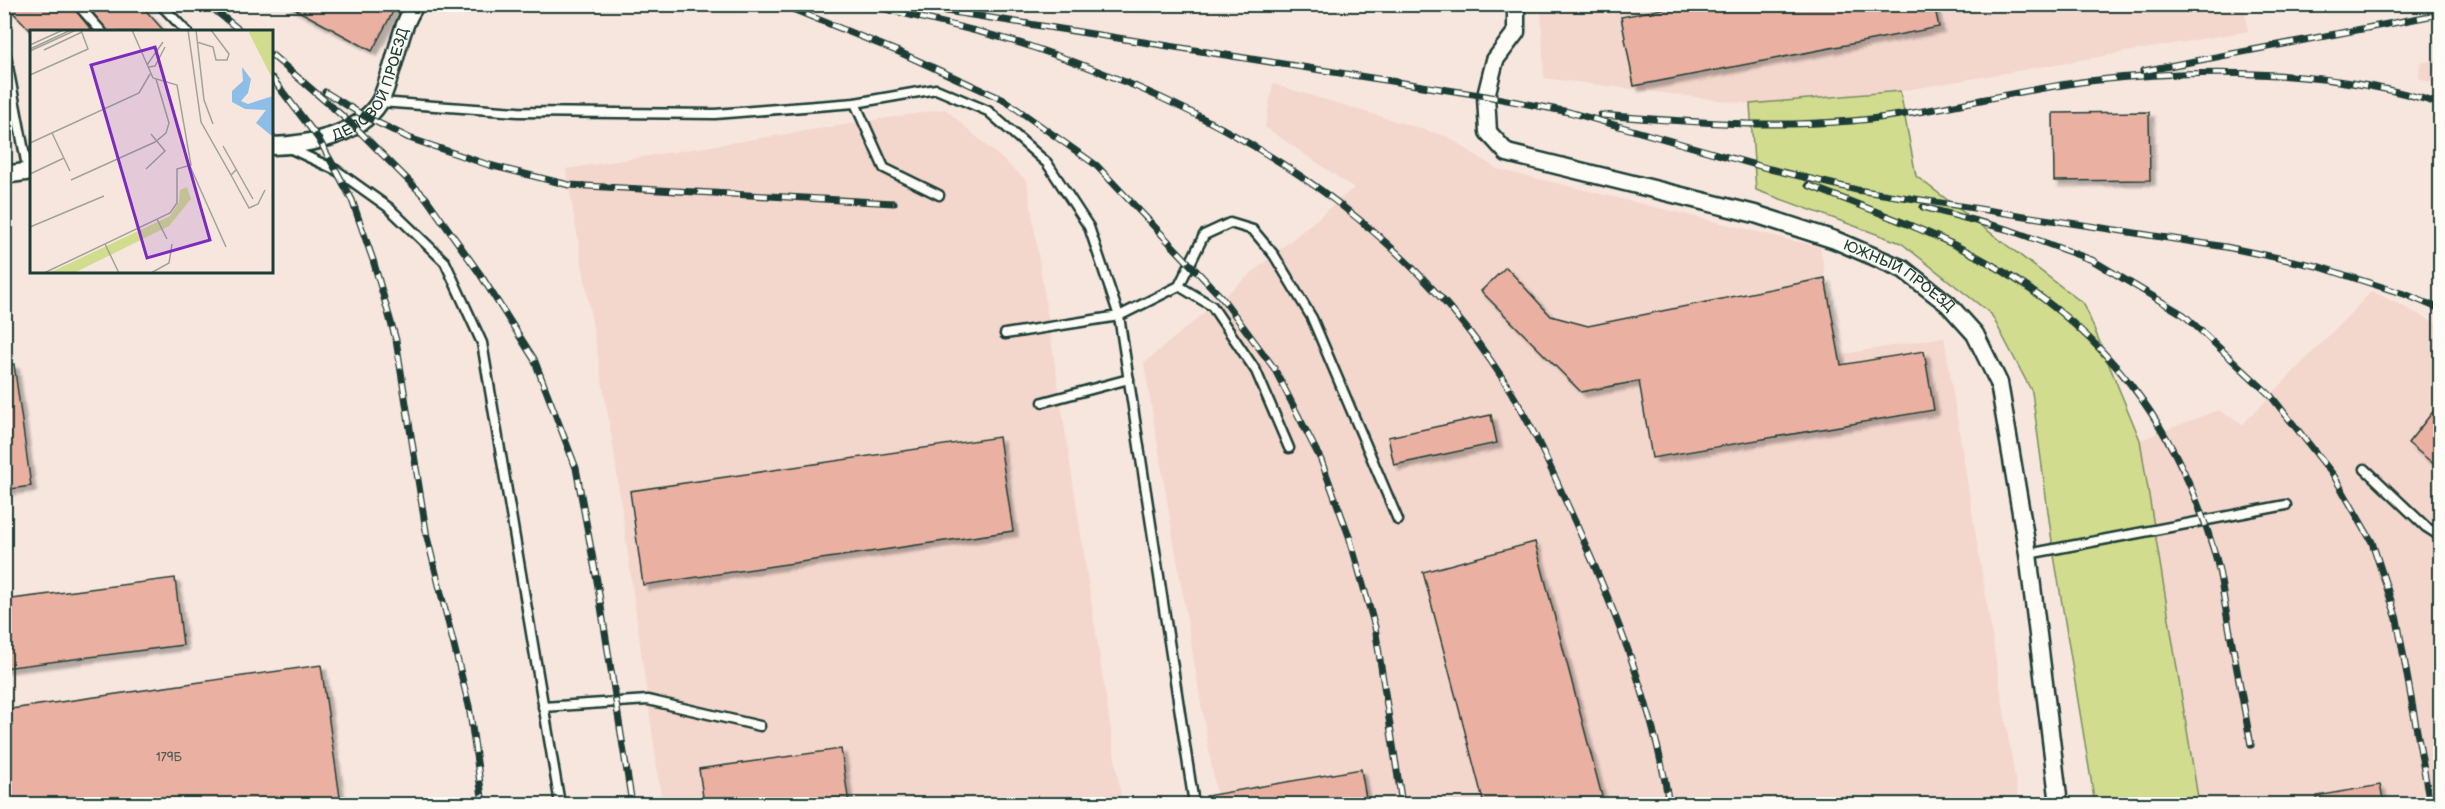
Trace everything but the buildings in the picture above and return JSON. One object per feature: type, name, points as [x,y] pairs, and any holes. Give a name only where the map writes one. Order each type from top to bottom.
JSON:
[{"type":"street","name":"ДЕЛОВОЙ ПРОЕЗД","points":[[278,146],[336,134],[354,126],[379,102],[406,20],[416,4]]},
{"type":"street","name":"ЮЖНЫЙ ПРОЕЗД","points":[[1516,4],[1516,32],[1495,60],[1486,96],[1488,132],[1507,153],[1755,214],[1835,240],[1903,269],[1948,304],[1975,334],[1999,383],[2028,554],[2059,804]]},
{"type":"street","points":[[4,175],[30,171]]},
{"type":"lane","points":[[77,4],[100,30]]},
{"type":"lane","points":[[160,4],[185,30]]},
{"type":"lane","points":[[4,46],[30,171]]},
{"type":"lane","points":[[379,102],[518,112],[715,114],[855,103],[936,89],[988,111],[1047,163],[1089,227],[1119,316],[1194,804]]},
{"type":"lane","points":[[855,103],[884,168],[939,195]]},
{"type":"lane","points":[[278,146],[336,170],[380,201],[445,262],[482,343],[560,804]]},
{"type":"lane","points":[[1005,334],[1119,316],[1179,286],[1204,235],[1230,223],[1253,230],[1274,255],[1312,318],[1398,519]]},
{"type":"lane","points":[[1179,286],[1212,306],[1250,362],[1289,448]]},
{"type":"lane","points":[[1043,402],[1129,379]]},
{"type":"lane","points":[[2365,469],[2426,527],[2440,536]]},
{"type":"lane","points":[[2028,554],[2286,506]]},
{"type":"lane","points":[[543,707],[648,700],[760,726]]},
{"type":"shaded area","points":[[1551,4],[2247,4],[2244,6],[2248,31],[1900,91],[1750,104],[1544,78],[1541,6]]},
{"type":"shaded area","points":[[2440,59],[2440,86],[2419,78],[2420,63]]},
{"type":"shaded area","points":[[1273,84],[1448,137],[1497,169],[1820,247],[1839,355],[1944,337],[2019,804],[1218,804],[1144,363],[1354,188],[1265,127]]},
{"type":"shaded area","points":[[945,109],[1027,181],[1122,804],[662,804],[613,445],[566,169]]},
{"type":"shaded area","points":[[2372,291],[2440,325],[2440,804],[2199,804],[2140,440],[2218,410],[2243,424]]},
{"type":"green space","points":[[1900,91],[1916,176],[2084,304],[2140,440],[2199,804],[2095,804],[2053,549],[2032,392],[1991,314],[1901,243],[1756,190],[1750,104]]},
{"type":"railway","points":[[207,4],[240,30]]},
{"type":"railway","points":[[780,4],[899,52],[1004,100],[1096,165],[1222,298],[1274,368],[1321,460],[1349,536],[1375,627],[1402,804]]},
{"type":"railway","points":[[866,4],[1032,47],[1101,72],[1169,101],[1234,135],[1296,173],[1355,216],[1410,265],[1459,319],[1503,379],[1543,451],[1620,628],[1644,697],[1669,804]]},
{"type":"railway","points":[[902,4],[1486,96],[1569,112],[1770,169],[1857,190],[2226,247],[2317,266],[2407,295],[2440,309]]},
{"type":"railway","points":[[2143,71],[2440,14]]},
{"type":"railway","points":[[273,56],[354,126],[426,198],[480,274],[534,359],[576,468],[597,581],[632,804]]},
{"type":"railway","points":[[1601,115],[1758,124],[1851,121],[1911,113],[2089,81],[2221,73],[2266,74],[2357,84],[2400,92],[2440,104]]},
{"type":"railway","points":[[273,79],[318,138],[336,170],[352,200],[373,260],[396,340],[427,537],[469,706],[483,804]]},
{"type":"railway","points":[[325,92],[366,117],[409,138],[489,165],[569,185],[894,203]]},
{"type":"railway","points":[[1808,185],[1916,228],[1994,266],[2054,307],[2116,366],[2142,399],[2164,434],[2201,511],[2219,569],[2251,745]]},
{"type":"railway","points":[[1923,207],[2010,230],[2092,260],[2184,315],[2271,396],[2334,476],[2372,542],[2397,619],[2430,804]]}]
